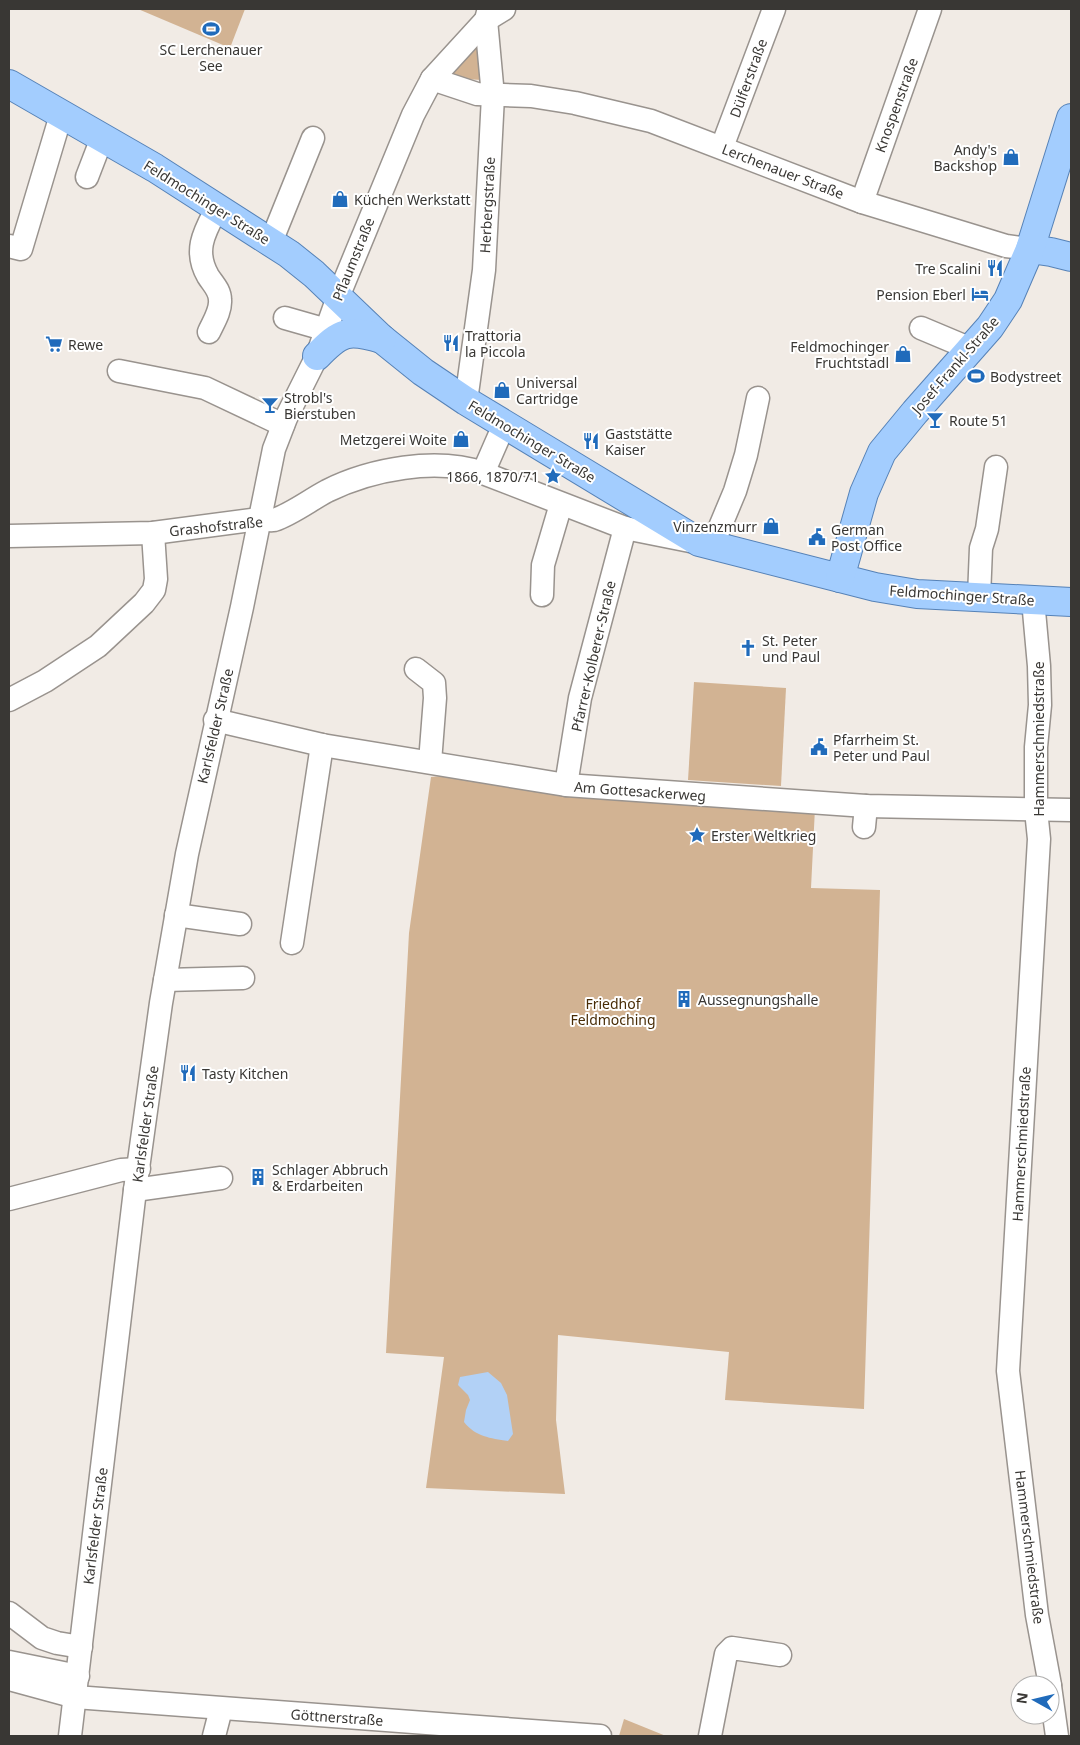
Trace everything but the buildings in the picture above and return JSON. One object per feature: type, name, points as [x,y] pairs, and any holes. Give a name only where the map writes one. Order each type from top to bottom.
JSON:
[{"type":"main road","name":"Feldmochinger Straße","points":[[9,84],[155,168],[271,242],[302,263],[382,339],[423,372],[504,425],[705,544],[875,587],[917,594],[1071,602]]},
{"type":"main road","name":"Josef-Frankl-Straße","points":[[840,578],[864,493],[882,452],[990,327],[1008,300],[1062,177],[1070,123]]},
{"type":"main road","name":"Lerchenauer Straße","points":[[1030,249],[1071,257]]},
{"type":"main road","points":[[317,356],[339,336],[345,334],[355,333],[382,339]]},
{"type":"street","name":"Dülferstraße","points":[[722,147],[774,9]]},
{"type":"street","name":"Knospenstraße","points":[[862,202],[930,9]]},
{"type":"street","name":"Pflaumstraße","points":[[259,519],[274,449],[283,424],[317,356],[338,297],[413,115],[432,79],[493,12]]},
{"type":"street","name":"Herbergstraße","points":[[466,401],[484,270],[493,96],[493,12]]},
{"type":"street","name":"Lerchenauer Straße","points":[[432,79],[477,94],[531,96],[616,112],[650,121],[862,202],[1006,246],[1030,249]]},
{"type":"street","points":[[9,246],[21,249],[61,115]]},
{"type":"street","points":[[87,177],[102,138]]},
{"type":"street","points":[[271,242],[313,138]]},
{"type":"street","points":[[209,332],[221,301],[218,291],[202,265],[201,251],[203,234],[217,208]]},
{"type":"street","points":[[285,318],[327,330]]},
{"type":"street","points":[[921,328],[971,349]]},
{"type":"street","points":[[119,371],[205,388],[283,424]]},
{"type":"street","points":[[705,544],[738,482],[746,455],[758,398]]},
{"type":"street","points":[[483,473],[504,425]]},
{"type":"street","name":"Grashofstraße","points":[[9,536],[153,533],[259,519],[272,521],[329,490],[362,477],[393,470],[448,466],[469,468],[625,528],[705,544]]},
{"type":"street","points":[[979,597],[981,548],[987,529],[996,467]]},
{"type":"street","points":[[542,596],[543,565],[561,504]]},
{"type":"street","name":"Karlsfelder Straße","points":[[70,1736],[137,1180],[165,980],[187,854],[242,607],[259,519]]},
{"type":"street","name":"Pfarrer-Kolberer-Straße","points":[[566,785],[580,698],[625,528]]},
{"type":"street","points":[[9,700],[45,681],[98,646],[144,603],[154,590],[156,578],[153,533]]},
{"type":"street","name":"Hammerschmiedstraße","points":[[1033,600],[1039,666],[1040,705],[1036,747],[1036,810],[1039,839],[1008,1371],[1037,1615],[1048,1675]]},
{"type":"street","points":[[416,669],[434,683],[435,698],[430,762]]},
{"type":"street","name":"Am Gottesackerweg","points":[[216,720],[322,745],[566,785],[865,817],[1071,810]]},
{"type":"street","points":[[292,943],[322,745]]},
{"type":"street","points":[[176,915],[240,924]]},
{"type":"street","points":[[165,980],[243,978]]},
{"type":"street","points":[[9,1199],[121,1170],[137,1180],[221,1178]]},
{"type":"street","points":[[9,1612],[42,1638],[81,1647]]},
{"type":"street","points":[[710,1736],[726,1654],[732,1648],[780,1654]]},
{"type":"street","points":[[9,1662],[76,1687]]},
{"type":"street","points":[[9,1679],[76,1687]]},
{"type":"street","name":"Göttnerstraße","points":[[76,1687],[221,1709],[600,1736]]},
{"type":"street","points":[[1060,1696],[1071,1707]]},
{"type":"street","points":[[214,1736],[221,1709]]},
{"type":"green space","name":"SC Lerchenauer See","points":[[138,9],[245,9],[230,48]]},
{"type":"green space","points":[[477,46],[481,80],[451,78],[450,76]]},
{"type":"green space","points":[[694,682],[786,688],[781,786],[688,780]]},
{"type":"green space","name":"Friedhof Feldmoching","points":[[452,775],[815,808],[811,888],[880,890],[864,1409],[725,1400],[729,1352],[558,1335],[556,1420],[565,1494],[426,1488],[444,1357],[386,1353],[409,933],[431,777]]},
{"type":"green space","points":[[624,1719],[666,1736],[619,1736]]},
{"type":"water","points":[[488,1372],[501,1383],[507,1395],[513,1434],[508,1441],[478,1434],[464,1422],[470,1400],[468,1395],[458,1385],[460,1377]]},
{"type":"place","name":"SC Lerchenauer See","points":[[211,29]]},
{"type":"place","name":"Andy's Backshop","points":[[1011,157]]},
{"type":"place","name":"Küchen Werkstatt","points":[[340,199]]},
{"type":"place","name":"Tre Scalini","points":[[995,268]]},
{"type":"place","name":"Pension Eberl","points":[[980,294]]},
{"type":"place","name":"Trattoria la Piccola","points":[[451,343]]},
{"type":"place","name":"Rewe","points":[[54,344]]},
{"type":"place","name":"Feldmochinger Fruchtstadl","points":[[903,354]]},
{"type":"place","name":"Bodystreet","points":[[976,376]]},
{"type":"place","name":"Universal Cartridge","points":[[502,390]]},
{"type":"place","name":"Strobl's Bierstuben","points":[[270,405]]},
{"type":"place","name":"Route 51","points":[[935,420]]},
{"type":"place","name":"Metzgerei Woite","points":[[461,439]]},
{"type":"place","name":"Gaststätte Kaiser","points":[[591,441]]},
{"type":"place","name":"1866, 1870/71","points":[[553,476]]},
{"type":"place","name":"Vinzenzmurr","points":[[771,526]]},
{"type":"place","name":"German Post Office","points":[[817,537]]},
{"type":"place","name":"St. Peter und Paul","points":[[748,648]]},
{"type":"place","name":"Pfarrheim St. Peter und Paul","points":[[819,747]]},
{"type":"place","name":"Erster Weltkrieg","points":[[697,835]]},
{"type":"place","name":"Aussegnungshalle","points":[[684,999]]},
{"type":"place","name":"Tasty Kitchen","points":[[188,1073]]},
{"type":"place","name":"Schlager Abbruch & Erdarbeiten","points":[[258,1177]]}]
